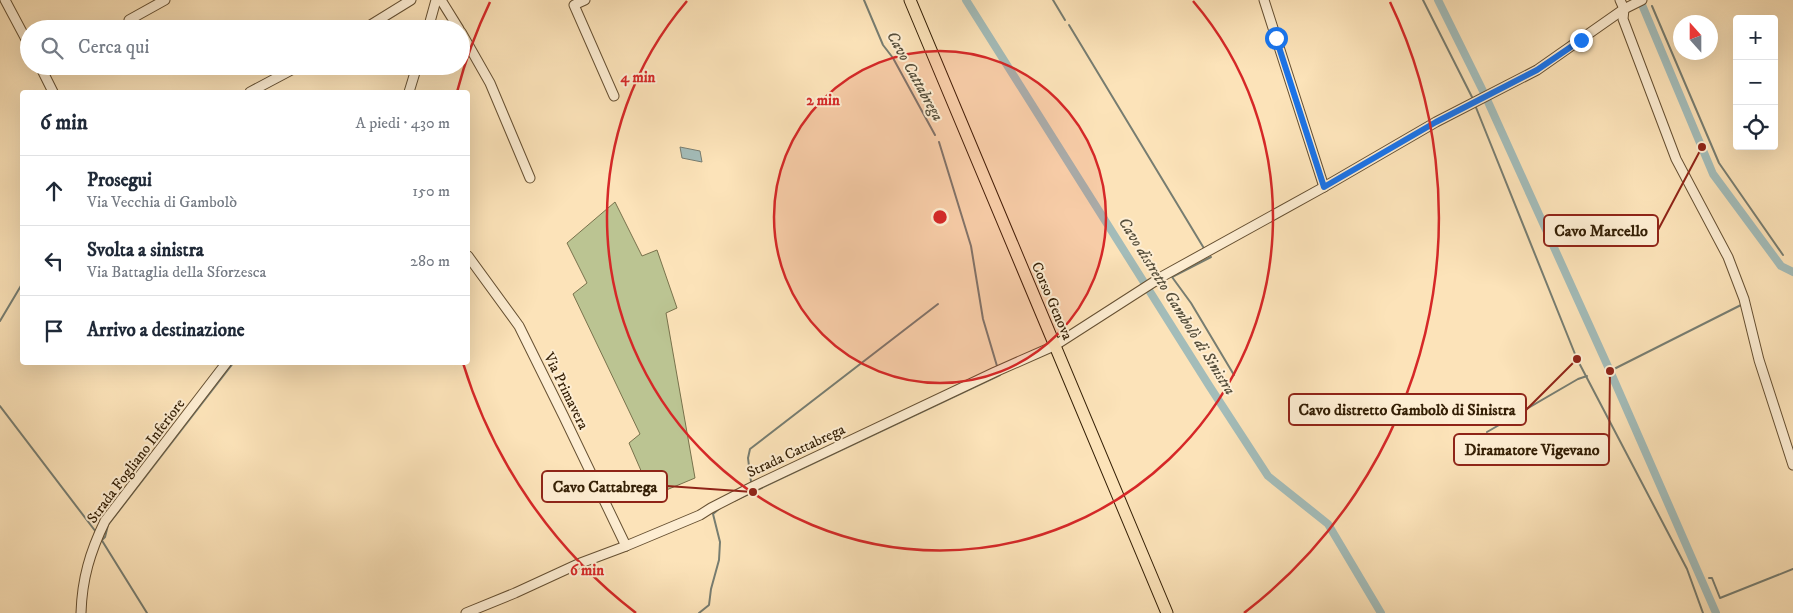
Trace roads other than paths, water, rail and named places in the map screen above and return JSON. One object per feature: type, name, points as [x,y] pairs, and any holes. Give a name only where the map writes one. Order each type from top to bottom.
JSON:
[{"type":"main road","name":"Corso Genova","points":[[910,0],[1167,613]]},
{"type":"street","points":[[5,0],[20,28]]},
{"type":"street","points":[[129,20],[165,0]]},
{"type":"street","points":[[379,20],[411,0]]},
{"type":"street","points":[[430,20],[436,0]]},
{"type":"street","points":[[441,0],[454,20]]},
{"type":"street","points":[[584,0],[574,5],[614,96]]},
{"type":"street","points":[[1264,0],[1324,187]]},
{"type":"street","points":[[1620,0],[1624,9],[1623,19],[1676,159],[1728,257],[1749,317],[1759,360],[1793,465]]},
{"type":"street","name":"Strada Cattabrega","points":[[466,613],[578,564],[700,515],[752,487],[1054,346],[1147,285],[1324,187],[1427,127],[1537,70],[1624,9],[1639,2]]},
{"type":"street","points":[[470,48],[490,83],[530,178]]},
{"type":"street","points":[[44,75],[52,90]]},
{"type":"street","points":[[254,90],[282,75]]},
{"type":"street","points":[[410,90],[414,75]]},
{"type":"street","name":"Via Primavera","points":[[470,259],[519,326],[626,546]]},
{"type":"street","name":"Strada Fogliano Inferiore","points":[[81,613],[82,588],[94,545],[105,522],[225,365]]},
{"type":"water","points":[[680,147],[700,151],[702,162],[682,158]]},
{"type":"waterway","name":"Cavo Cattabrega","points":[[864,0],[883,45],[893,58],[935,135]]},
{"type":"waterway","name":"Cavo distretto Gambolò di Sinistra","points":[[966,0],[1268,476],[1328,524],[1381,613]]},
{"type":"waterway","name":"Cavo distretto Gambolò di Sinistra","points":[[1053,0],[1065,20]]},
{"type":"waterway","name":"Cavo distretto Gambolò di Sinistra","points":[[1423,0],[1473,99]]},
{"type":"waterway","points":[[1438,0],[1484,93],[1610,371],[1716,613]]},
{"type":"waterway","points":[[1640,0],[1713,174],[1781,266],[1793,272]]},
{"type":"waterway","points":[[1652,6],[1719,163],[1783,255]]},
{"type":"waterway","points":[[1069,25],[1205,250]]},
{"type":"waterway","name":"Cavo distretto Gambolò di Sinistra","points":[[1475,105],[1577,359],[1687,569],[1703,613]]},
{"type":"waterway","name":"Cavo Cattabrega","points":[[939,142],[971,246],[983,319],[997,366]]},
{"type":"waterway","points":[[1211,257],[1172,277],[1191,303],[1234,375]]},
{"type":"waterway","points":[[0,321],[20,287]]},
{"type":"waterway","points":[[751,482],[748,458],[750,449],[938,304]]},
{"type":"waterway","points":[[1610,371],[1741,305]]},
{"type":"waterway","points":[[102,540],[105,537],[108,525],[232,365]]},
{"type":"waterway","name":"Cavo Cattabrega","points":[[734,501],[1000,375]]},
{"type":"waterway","points":[[1487,432],[1578,379],[1587,376]]},
{"type":"waterway","points":[[0,406],[96,532]]},
{"type":"waterway","name":"Cavo Cattabrega","points":[[699,613],[709,605],[711,589],[719,560],[720,542],[713,514],[720,508]]},
{"type":"waterway","points":[[101,539],[147,613]]},
{"type":"waterway","points":[[1709,578],[1712,578],[1720,598],[1793,569]]},
{"type":"place","name":"Cavo Marcello","points":[[1702,147]]},
{"type":"place","name":"Cavo distretto Gambolò di Sinistra","points":[[1577,359]]},
{"type":"place","name":"Diramatore Vigevano","points":[[1610,371]]},
{"type":"place","name":"Cavo Cattabrega","points":[[753,492]]}]
